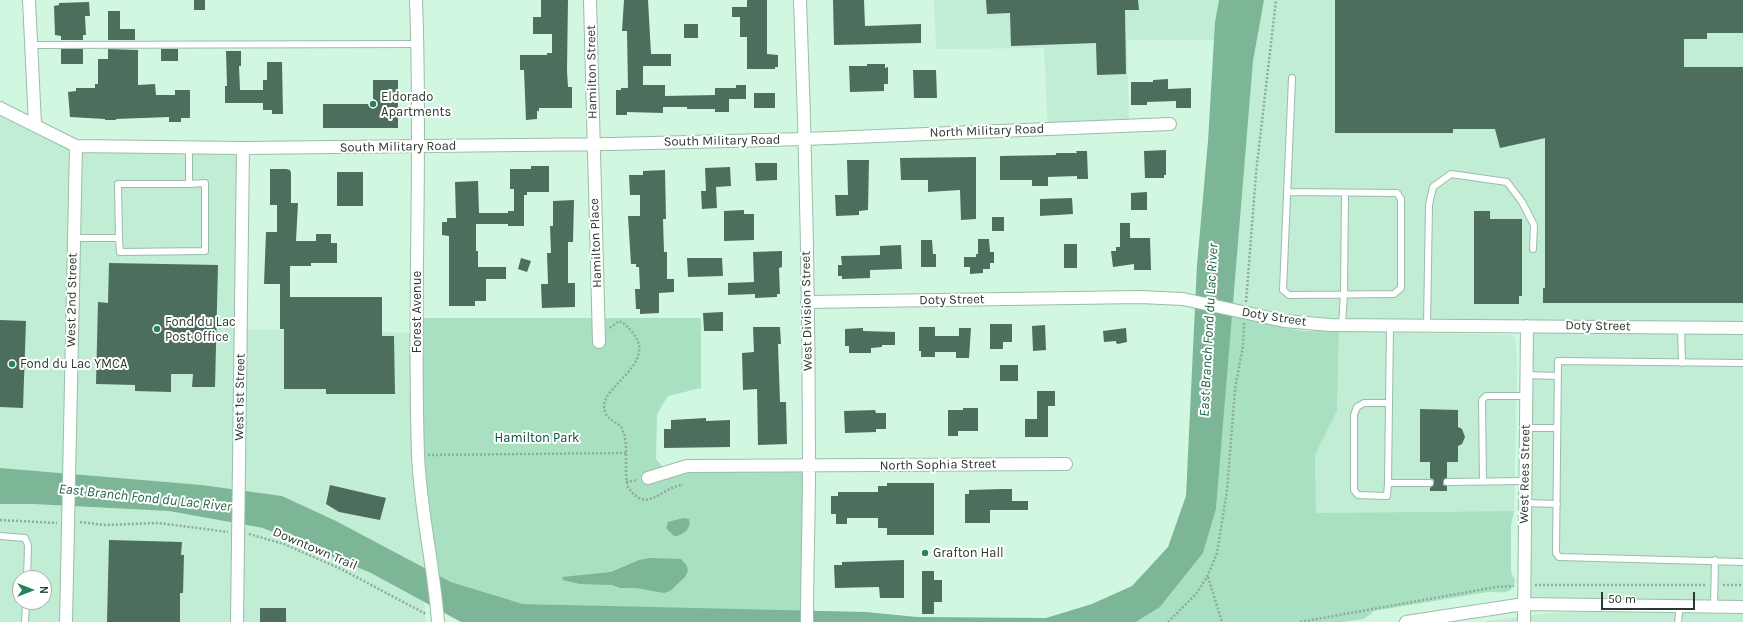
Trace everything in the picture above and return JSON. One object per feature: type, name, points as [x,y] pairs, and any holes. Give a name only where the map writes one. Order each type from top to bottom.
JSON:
[{"type":"street","points":[[29,0],[34,124]]},
{"type":"street","name":"Forest Avenue","points":[[416,0],[418,146],[416,318],[418,455],[437,617]]},
{"type":"street","name":"Hamilton Street","points":[[590,0],[593,144]]},
{"type":"street","name":"West Division Street","points":[[800,0],[805,139],[809,466],[807,622]]},
{"type":"street","name":"South Military Road","points":[[0,108],[76,146],[243,148],[593,144],[805,139]]},
{"type":"street","name":"North Military Road","points":[[805,139],[1170,124]]},
{"type":"street","name":"Hamilton Place","points":[[593,144],[599,342]]},
{"type":"street","name":"West 2nd Street","points":[[66,622],[67,517],[76,146]]},
{"type":"street","name":"West 1st Street","points":[[237,622],[243,148]]},
{"type":"street","name":"Doty Street","points":[[807,302],[1140,297],[1183,299],[1284,321],[1342,325],[1743,328]]},
{"type":"street","name":"West Rees Street","points":[[1524,622],[1527,326]]},
{"type":"street","name":"North Sophia Street","points":[[648,478],[687,466],[1066,464]]},
{"type":"street","points":[[1406,622],[1524,604],[1743,607]]},
{"type":"lane","points":[[31,45],[417,44]]},
{"type":"lane","points":[[1287,192],[1398,193],[1401,199],[1401,288],[1394,294],[1289,295],[1282,290],[1292,78]]},
{"type":"lane","points":[[188,184],[189,148]]},
{"type":"lane","points":[[1428,325],[1428,205],[1433,187],[1451,174],[1507,182],[1522,202],[1534,225],[1533,249]]},
{"type":"lane","points":[[205,183],[205,251],[120,252],[118,184],[188,184],[205,183]]},
{"type":"lane","points":[[1342,325],[1346,192]]},
{"type":"lane","points":[[74,238],[119,238]]},
{"type":"lane","points":[[1389,403],[1364,403],[1357,407],[1354,415],[1354,490],[1358,495],[1387,496],[1388,483],[1390,325]]},
{"type":"lane","points":[[1681,327],[1682,363]]},
{"type":"lane","points":[[1743,363],[1560,360],[1557,363],[1556,376],[1556,553],[1559,557],[1714,560],[1743,562]]},
{"type":"lane","points":[[1526,375],[1556,376]]},
{"type":"lane","points":[[1483,482],[1482,400],[1486,396],[1526,396]]},
{"type":"lane","points":[[1526,428],[1556,428]]},
{"type":"lane","points":[[1447,482],[1526,481]]},
{"type":"lane","points":[[1388,483],[1430,483]]},
{"type":"lane","points":[[1525,503],[1557,504]]},
{"type":"lane","points":[[0,536],[25,538],[28,545],[27,570]]},
{"type":"lane","points":[[1714,560],[1714,606]]},
{"type":"lane","points":[[1678,622],[1680,606]]},
{"type":"lane","points":[[25,622],[26,610]]},
{"type":"path","points":[[599,342],[612,325],[619,321],[625,324],[635,336],[639,347],[633,366],[605,398],[604,407],[606,416],[622,428],[626,453],[628,487],[631,492],[639,498],[650,499],[659,497],[675,485],[683,484]]},
{"type":"path","points":[[418,455],[626,453]]},
{"type":"path","name":"Downtown Trail","points":[[0,520],[67,517],[103,525],[158,523],[238,530],[284,544],[341,569],[423,613]]},
{"type":"path","points":[[1207,576],[1222,622]]},
{"type":"shaded area","points":[[934,0],[1219,0],[1215,22],[1214,40],[1127,40],[1129,125],[1048,129],[1044,48],[936,49]]},
{"type":"shaded area","points":[[1264,0],[1743,0],[1743,607],[1524,604],[1527,326],[1330,325],[1232,309],[1253,61]]},
{"type":"shaded area","points":[[0,108],[76,146],[243,148],[241,329],[417,333],[432,572],[336,521],[282,496],[202,485],[0,468]]},
{"type":"shaded area","points":[[1339,331],[1512,335],[1515,338],[1517,358],[1514,511],[1316,513],[1315,455],[1337,411]]},
{"type":"shaded area","points":[[0,504],[33,504],[169,511],[263,528],[371,573],[424,602],[426,622],[0,622]]},
{"type":"shaded area","points":[[1551,613],[1743,614],[1743,622],[1479,622]]},
{"type":"green space","points":[[1232,309],[1285,328],[1304,331],[1339,331],[1337,411],[1315,455],[1316,513],[1514,511],[1511,525],[1511,572],[1515,580],[1512,589],[1505,592],[1488,592],[1374,611],[1364,619],[1342,622],[1136,622],[1160,607],[1203,553],[1216,509]]},
{"type":"green space","name":"Hamilton Park","points":[[416,318],[701,318],[701,388],[668,396],[657,414],[656,459],[667,472],[809,466],[807,612],[523,604],[451,582],[432,572],[419,476]]},
{"type":"water","name":"East Branch Fond du Lac River","points":[[1219,0],[1264,0],[1253,61],[1216,509],[1203,553],[1160,607],[1136,622],[461,622],[371,573],[263,528],[169,511],[33,504],[0,504],[0,468],[202,485],[282,496],[336,521],[451,582],[523,604],[866,612],[917,617],[1046,618],[1092,604],[1132,586],[1168,547],[1186,496],[1197,265],[1208,141],[1215,22]]},
{"type":"water","points":[[683,518],[689,519],[690,522],[688,528],[681,535],[674,536],[666,528],[668,522]]},
{"type":"water","points":[[650,558],[681,559],[687,566],[688,571],[685,577],[670,591],[664,593],[636,588],[620,588],[612,585],[580,584],[563,580],[562,577],[611,572],[639,560]]},
{"type":"building","points":[[194,0],[205,0],[205,10],[194,10]]},
{"type":"building","points":[[541,0],[568,0],[567,71],[568,87],[572,87],[572,108],[539,108],[539,111],[537,111],[537,119],[526,120],[524,70],[520,70],[520,55],[547,55],[547,53],[552,53],[552,34],[533,34],[533,17],[541,17]]},
{"type":"building","points":[[624,0],[648,0],[651,54],[671,54],[671,66],[643,66],[643,85],[665,85],[665,96],[715,95],[715,88],[736,88],[736,85],[746,85],[746,99],[729,99],[729,112],[715,112],[715,109],[663,107],[663,113],[627,112],[627,115],[616,115],[616,90],[628,88],[627,31],[622,31]]},
{"type":"building","points":[[747,0],[767,0],[767,54],[778,55],[778,67],[775,67],[775,69],[747,69],[747,37],[740,37],[740,17],[732,17],[732,7],[747,7]]},
{"type":"building","points":[[833,0],[864,0],[865,26],[921,24],[921,43],[834,45]]},
{"type":"building","points":[[986,0],[1138,0],[1139,10],[1125,10],[1126,74],[1097,75],[1096,43],[1011,46],[1010,13],[987,14]]},
{"type":"building","points":[[1335,0],[1743,0],[1743,33],[1707,33],[1707,39],[1684,39],[1684,67],[1743,67],[1743,303],[1543,303],[1543,288],[1545,288],[1545,138],[1500,148],[1495,129],[1453,129],[1453,133],[1335,133]]},
{"type":"building","points":[[89,2],[90,16],[85,16],[86,35],[83,35],[83,40],[61,40],[61,36],[55,35],[54,6],[59,5],[59,3]]},
{"type":"building","points":[[108,11],[120,11],[120,29],[135,29],[135,40],[108,40]]},
{"type":"building","points":[[684,24],[698,24],[698,38],[684,38]]},
{"type":"building","points":[[61,49],[83,49],[83,64],[61,64]]},
{"type":"building","points":[[108,49],[138,50],[138,85],[155,84],[156,95],[175,95],[175,90],[190,90],[190,118],[181,118],[181,122],[169,122],[169,117],[105,120],[70,117],[68,92],[76,91],[76,88],[95,88],[95,84],[98,84],[98,59],[108,59]]},
{"type":"building","points":[[161,49],[178,49],[178,61],[161,61]]},
{"type":"building","points":[[226,51],[241,51],[241,66],[239,66],[240,90],[263,90],[263,80],[267,80],[267,62],[282,62],[283,114],[272,114],[272,110],[263,110],[263,103],[225,103],[225,86],[227,86]]},
{"type":"building","points":[[867,64],[885,64],[885,68],[888,67],[888,84],[884,84],[884,91],[850,92],[849,66],[867,66]]},
{"type":"building","points":[[913,70],[936,70],[937,98],[914,98]]},
{"type":"building","points":[[1168,79],[1168,89],[1191,88],[1191,108],[1176,108],[1176,101],[1147,102],[1147,105],[1131,105],[1131,82],[1153,82],[1153,80]]},
{"type":"building","name":"Eldorado Apartments","points":[[373,80],[398,80],[398,128],[323,128],[323,104],[373,104]]},
{"type":"building","points":[[754,93],[775,93],[775,108],[754,108]]},
{"type":"building","points":[[1166,150],[1166,175],[1164,175],[1164,178],[1145,178],[1144,151]]},
{"type":"building","points":[[1076,151],[1087,151],[1088,179],[1077,179],[1077,176],[1048,177],[1048,186],[1032,186],[1032,180],[1000,180],[1000,156],[1056,155],[1056,153],[1077,153]]},
{"type":"building","points":[[976,157],[976,219],[961,220],[960,190],[928,192],[928,180],[901,180],[900,158]]},
{"type":"building","points":[[847,160],[869,160],[868,210],[859,211],[859,215],[836,216],[835,195],[848,195]]},
{"type":"building","points":[[755,163],[777,163],[777,180],[756,181]]},
{"type":"building","points":[[531,166],[549,166],[549,192],[527,192],[527,195],[524,195],[524,226],[508,226],[508,224],[476,224],[476,251],[478,251],[478,267],[506,267],[506,279],[486,279],[486,301],[475,301],[475,306],[449,306],[449,236],[442,235],[442,222],[447,222],[447,218],[456,218],[455,182],[478,181],[479,213],[508,213],[508,211],[514,211],[514,189],[510,189],[510,169],[531,169]]},
{"type":"building","points":[[730,167],[731,186],[716,187],[717,208],[702,209],[701,191],[706,191],[705,168]]},
{"type":"building","points":[[270,169],[290,170],[291,203],[298,203],[296,241],[316,241],[316,234],[331,234],[331,243],[337,243],[337,263],[311,263],[311,266],[290,266],[290,297],[382,297],[382,336],[394,336],[395,394],[326,394],[326,389],[284,389],[284,329],[280,329],[280,284],[264,284],[266,232],[277,232],[277,205],[270,205]]},
{"type":"building","points":[[665,170],[666,219],[663,219],[664,252],[667,252],[667,279],[674,279],[674,292],[659,293],[659,313],[640,314],[640,309],[636,309],[635,289],[640,289],[639,267],[636,267],[636,264],[631,264],[628,216],[640,216],[640,195],[630,195],[629,175],[643,175],[643,171]]},
{"type":"building","points":[[337,172],[363,172],[363,206],[337,206]]},
{"type":"building","points":[[1147,192],[1147,210],[1131,210],[1131,193]]},
{"type":"building","points":[[1072,198],[1073,214],[1040,216],[1040,199]]},
{"type":"building","points":[[574,200],[573,242],[568,242],[568,283],[575,283],[575,307],[542,308],[541,284],[548,284],[547,253],[551,253],[550,226],[553,226],[553,201]]},
{"type":"building","points":[[744,210],[744,214],[754,214],[754,240],[724,241],[724,211]]},
{"type":"building","points":[[1474,211],[1490,211],[1490,219],[1522,219],[1522,296],[1519,296],[1519,304],[1474,304]]},
{"type":"building","points":[[992,217],[1004,217],[1004,231],[992,231]]},
{"type":"building","points":[[1120,223],[1130,223],[1130,238],[1150,238],[1151,270],[1134,270],[1134,264],[1113,267],[1111,251],[1116,251],[1116,247],[1120,247]]},
{"type":"building","points":[[978,239],[989,239],[990,252],[994,252],[994,263],[990,263],[990,269],[983,269],[983,273],[970,274],[970,267],[964,267],[964,257],[976,257],[976,254],[978,254]]},
{"type":"building","points":[[921,240],[932,240],[933,254],[936,254],[936,267],[921,267]]},
{"type":"building","points":[[1064,244],[1077,244],[1077,268],[1064,268]]},
{"type":"building","points":[[901,245],[902,269],[870,270],[870,278],[842,279],[842,276],[838,276],[838,265],[842,265],[841,256],[880,255],[880,246]]},
{"type":"building","points":[[782,251],[782,267],[779,268],[780,294],[777,294],[777,297],[755,298],[755,294],[728,295],[728,283],[754,282],[753,252]]},
{"type":"building","points":[[521,258],[531,261],[527,272],[518,269]]},
{"type":"building","points":[[687,258],[722,258],[723,276],[688,277]]},
{"type":"building","name":"Fond du Lac Post Office","points":[[109,263],[218,265],[215,387],[192,387],[193,374],[171,374],[171,392],[135,391],[135,385],[96,384],[98,302],[108,303]]},
{"type":"building","points":[[723,312],[723,331],[704,331],[703,313]]},
{"type":"building","name":"Fond du Lac YMCA","points":[[0,320],[26,321],[23,408],[0,407]]},
{"type":"building","points":[[990,324],[1012,324],[1012,342],[1003,342],[1003,349],[990,349]]},
{"type":"building","points":[[1045,325],[1046,350],[1033,351],[1032,326]]},
{"type":"building","points":[[753,327],[780,327],[781,344],[778,344],[780,402],[786,402],[787,444],[758,445],[757,389],[743,390],[742,353],[754,352]]},
{"type":"building","points":[[919,327],[935,327],[935,336],[959,336],[959,328],[971,328],[969,358],[956,358],[956,352],[935,352],[935,357],[921,357],[921,351],[919,351]]},
{"type":"building","points":[[863,328],[863,331],[895,332],[895,345],[882,345],[882,347],[871,348],[871,353],[849,353],[849,346],[845,346],[845,329]]},
{"type":"building","points":[[1126,328],[1127,342],[1118,344],[1116,341],[1104,342],[1103,331]]},
{"type":"building","points":[[1000,365],[1018,365],[1018,381],[1000,381]]},
{"type":"building","points":[[1037,391],[1055,391],[1055,406],[1048,406],[1048,437],[1025,437],[1025,419],[1037,419]]},
{"type":"building","points":[[963,408],[978,408],[978,431],[958,431],[958,436],[948,436],[948,410],[963,410]]},
{"type":"building","points":[[1420,409],[1458,410],[1458,427],[1462,429],[1465,437],[1462,444],[1458,446],[1458,462],[1447,462],[1447,478],[1443,482],[1443,485],[1447,486],[1447,491],[1430,491],[1434,480],[1430,478],[1430,462],[1420,462]]},
{"type":"building","points":[[875,410],[876,413],[886,413],[886,429],[876,429],[876,432],[845,433],[844,411]]},
{"type":"building","points":[[706,418],[706,421],[730,420],[730,447],[664,448],[664,429],[671,429],[671,420]]},
{"type":"building","name":"Grafton Hall","points":[[887,483],[934,483],[934,535],[887,535],[887,528],[878,528],[878,518],[847,518],[847,524],[836,524],[836,514],[831,514],[831,496],[838,496],[838,492],[878,492],[878,486],[887,486]]},
{"type":"building","points":[[330,485],[386,498],[380,520],[339,512],[326,504]]},
{"type":"building","points":[[1012,489],[1012,501],[1028,501],[1028,510],[990,510],[990,523],[965,523],[965,494],[969,494],[969,490]]},
{"type":"building","points":[[109,540],[182,542],[181,555],[184,555],[183,593],[180,593],[180,622],[107,622]]},
{"type":"building","points":[[904,560],[904,598],[880,598],[879,587],[835,588],[834,565],[842,565],[842,562]]},
{"type":"building","points":[[922,571],[934,571],[934,580],[942,580],[942,602],[934,602],[934,614],[922,614]]},
{"type":"building","points":[[260,608],[286,608],[286,622],[260,622]]},
{"type":"place","name":"Eldorado Apartments","points":[[373,104]]},
{"type":"place","name":"Fond du Lac Post Office","points":[[157,329]]},
{"type":"place","name":"Fond du Lac YMCA","points":[[12,364]]},
{"type":"place","name":"Grafton Hall","points":[[925,553]]}]
